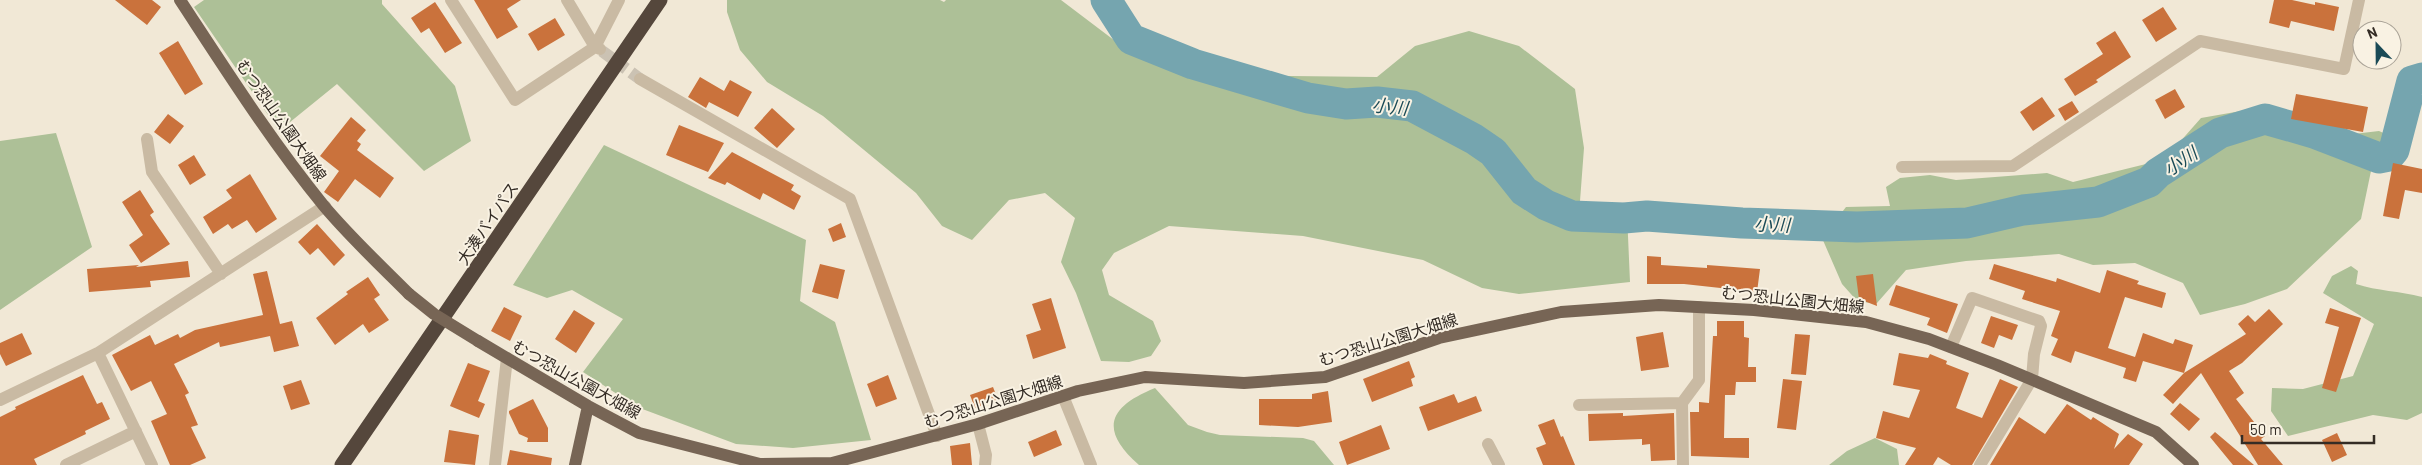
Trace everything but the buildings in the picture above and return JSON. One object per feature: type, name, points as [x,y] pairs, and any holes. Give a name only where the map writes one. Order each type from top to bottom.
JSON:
[{"type":"highway","name":"大湊バイパス","points":[[342,465],[660,0]]},
{"type":"main road","name":"むつ恐山公園大畑線","points":[[180,0],[270,135],[325,206],[366,252],[409,294],[434,314],[478,341],[588,406],[639,433],[760,464],[832,463],[937,436],[1063,396],[1145,377],[1244,383],[1325,376],[1439,338],[1561,312],[1659,305],[1754,310],[1866,322],[1929,339],[2032,379],[2156,432],[2193,465]]},
{"type":"main road","points":[[575,465],[588,406]]},
{"type":"street","points":[[451,0],[515,100],[598,48],[619,0]]},
{"type":"street","points":[[566,0],[598,48]]},
{"type":"street","points":[[1902,167],[2013,166],[2200,42],[2344,68],[2359,0]]},
{"type":"street","points":[[640,79],[850,199],[937,436]]},
{"type":"street","points":[[146,139],[152,172],[222,274]]},
{"type":"street","points":[[0,400],[98,354],[325,206]]},
{"type":"street","points":[[1950,347],[1972,298],[2039,321],[2041,326],[2034,354],[2032,379],[1980,465]]},
{"type":"street","points":[[1682,465],[1682,403],[1699,380],[1699,307]]},
{"type":"street","points":[[98,354],[152,465]]},
{"type":"street","points":[[495,465],[507,358]]},
{"type":"street","points":[[1063,396],[1091,465]]},
{"type":"street","points":[[1579,405],[1682,403]]},
{"type":"street","points":[[978,424],[986,455],[985,465]]},
{"type":"street","points":[[66,465],[136,432]]},
{"type":"street","points":[[1488,444],[1499,465]]},
{"type":"green space","points":[[204,0],[382,0],[382,4],[455,86],[471,141],[424,171],[337,84],[279,131],[194,7]]},
{"type":"green space","points":[[727,0],[940,0],[944,2],[946,0],[1061,0],[1135,56],[1215,75],[1377,77],[1415,46],[1469,31],[1519,46],[1575,89],[1584,148],[1580,201],[1627,213],[1630,282],[1519,294],[1482,288],[1423,260],[1303,236],[1169,226],[1114,253],[1102,270],[1109,295],[1153,321],[1161,341],[1151,356],[1129,362],[1101,361],[1076,293],[1061,262],[1075,218],[1045,193],[1009,200],[972,240],[942,226],[916,193],[823,116],[767,82],[740,50],[727,12]]},
{"type":"green space","points":[[2258,108],[2302,140],[2379,131],[2388,135],[2371,171],[2361,219],[2287,289],[2245,304],[2200,315],[2183,283],[2135,263],[2093,265],[2059,254],[1966,261],[1906,270],[1877,303],[1858,302],[1842,284],[1822,238],[1846,207],[1890,206],[1886,187],[1900,178],[1930,175],[1956,180],[2047,173],[2073,182],[2150,163],[2178,144],[2201,118]]},
{"type":"green space","points":[[56,133],[92,247],[0,310],[0,141]]},
{"type":"green space","points":[[604,145],[806,240],[800,301],[835,322],[871,440],[793,448],[736,444],[637,407],[583,372],[623,319],[572,290],[547,298],[513,285]]},
{"type":"green space","points":[[2351,266],[2358,271],[2356,284],[2422,297],[2422,413],[2407,420],[2373,415],[2288,436],[2271,411],[2272,388],[2303,389],[2353,376],[2374,324],[2323,293],[2332,276]]},
{"type":"green space","points":[[1155,388],[1188,425],[1220,435],[1303,438],[1314,441],[1334,465],[1139,465],[1118,441],[1114,430],[1114,421],[1119,411],[1127,403]]},
{"type":"green space","points":[[1875,438],[1897,449],[1899,465],[1829,465],[1847,451]]},
{"type":"waterway","name":"小川","points":[[1106,0],[1131,39],[1193,64],[1308,98],[1346,104],[1377,102],[1412,106],[1474,139],[1493,152],[1524,191],[1546,205],[1572,216],[1624,218],[1647,216],[1742,223],[1857,227],[1967,223],[2023,210],[2098,202],[2149,182],[2158,173],[2220,133],[2265,119],[2314,133],[2379,158],[2389,156],[2394,150],[2412,81],[2422,78]]},
{"type":"tunnel","points":[[602,51],[640,79]]}]
